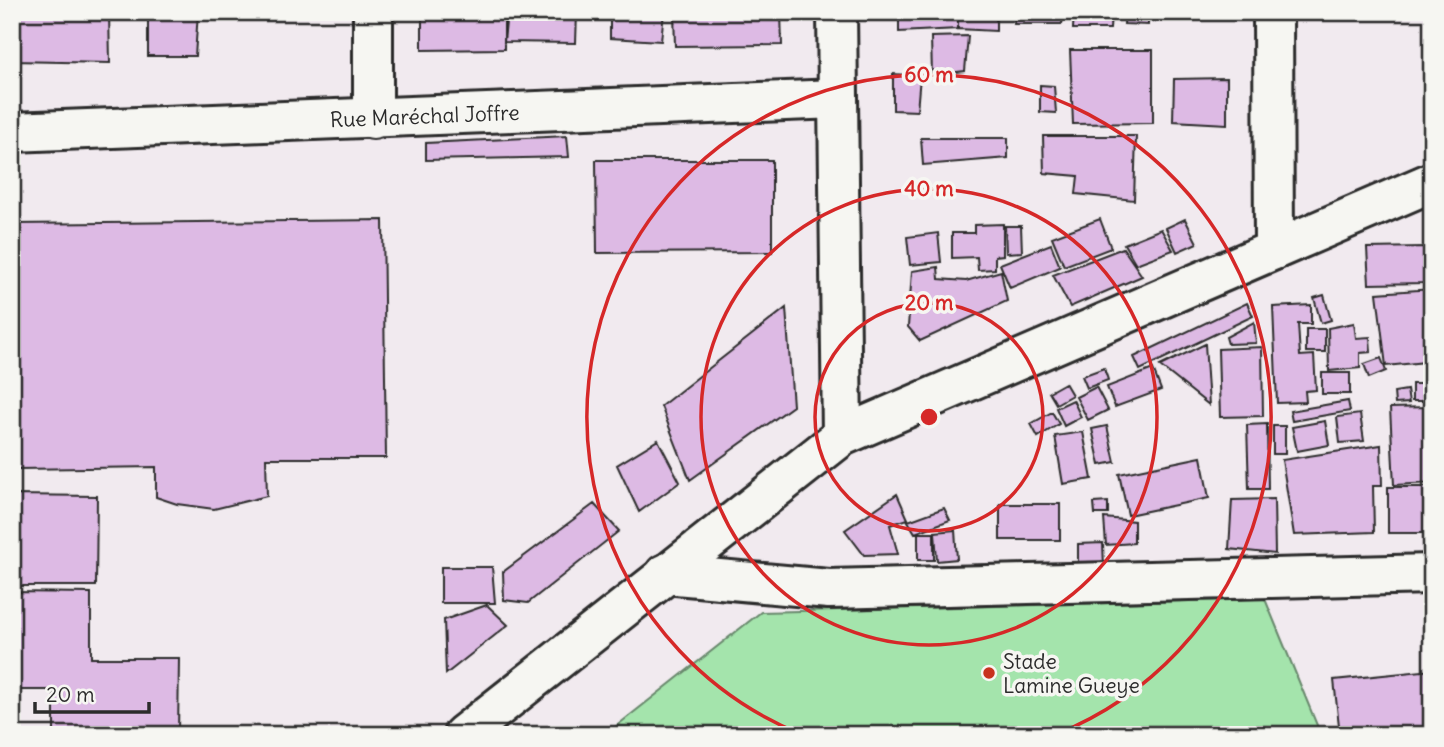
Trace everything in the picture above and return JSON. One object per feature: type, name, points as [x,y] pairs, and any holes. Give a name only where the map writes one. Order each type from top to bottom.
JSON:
[{"type":"street","points":[[373,12],[373,119]]},
{"type":"street","points":[[837,12],[842,436]]},
{"type":"street","points":[[1273,12],[1274,250]]},
{"type":"street","name":"Rue Maréchal Joffre","points":[[12,132],[837,99]]},
{"type":"street","points":[[463,735],[842,436],[1432,182]]},
{"type":"street","points":[[665,574],[829,589],[1432,574]]},
{"type":"green space","name":"Stade Lamine Gueye","points":[[1265,599],[1321,735],[605,735],[761,612]]},
{"type":"building","points":[[12,12],[109,12],[110,63],[12,61]]},
{"type":"building","points":[[148,12],[198,12],[195,56],[148,56]]},
{"type":"building","points":[[422,12],[504,12],[504,49],[422,50]]},
{"type":"building","points":[[507,12],[577,12],[576,43],[504,42]]},
{"type":"building","points":[[610,12],[664,12],[661,41],[610,38]]},
{"type":"building","points":[[674,12],[781,12],[782,45],[675,46]]},
{"type":"building","points":[[899,12],[958,12],[958,29],[899,32]]},
{"type":"building","points":[[958,12],[996,12],[996,31],[958,29]]},
{"type":"building","points":[[1015,12],[1063,12],[1062,24],[1014,24]]},
{"type":"building","points":[[1074,12],[1111,12],[1110,29],[1073,29]]},
{"type":"building","points":[[1125,12],[1148,12],[1148,25],[1124,24]]},
{"type":"building","points":[[1370,12],[1428,12],[1428,14],[1370,17]]},
{"type":"building","points":[[968,36],[965,71],[932,75],[931,37]]},
{"type":"building","points":[[1070,50],[1153,50],[1153,123],[1073,124]]},
{"type":"building","points":[[893,74],[920,76],[917,111],[893,110]]},
{"type":"building","points":[[1227,78],[1227,124],[1173,121],[1174,79]]},
{"type":"building","points":[[1040,85],[1054,86],[1056,113],[1040,112]]},
{"type":"building","points":[[567,136],[569,157],[426,160],[426,143]]},
{"type":"building","points":[[1043,136],[1136,136],[1134,200],[1076,194],[1078,176],[1044,173]]},
{"type":"building","points":[[921,138],[1008,138],[1008,158],[923,165]]},
{"type":"building","points":[[596,160],[772,160],[772,252],[597,253]]},
{"type":"building","points":[[1100,219],[1111,248],[1064,266],[1052,237]]},
{"type":"building","points":[[1185,219],[1197,243],[1177,252],[1166,228]]},
{"type":"building","points":[[383,220],[386,458],[266,458],[267,496],[214,509],[177,504],[156,497],[156,467],[18,469],[15,224]]},
{"type":"building","points":[[1003,224],[1003,255],[995,256],[995,269],[978,270],[977,257],[952,258],[952,233],[974,233],[974,225]]},
{"type":"building","points":[[1005,226],[1021,226],[1022,252],[1006,253]]},
{"type":"building","points":[[1161,229],[1173,250],[1136,264],[1124,244]]},
{"type":"building","points":[[938,233],[941,262],[910,265],[907,237]]},
{"type":"building","points":[[1051,244],[1060,267],[1010,288],[1000,264]]},
{"type":"building","points":[[1424,247],[1425,283],[1369,284],[1367,248]]},
{"type":"building","points":[[1123,248],[1142,276],[1070,307],[1053,275]]},
{"type":"building","points":[[938,267],[939,279],[966,281],[1001,271],[1007,301],[920,341],[908,327],[912,271]]},
{"type":"building","points":[[1432,289],[1432,344],[1425,345],[1425,362],[1386,366],[1377,293]]},
{"type":"building","points":[[1324,295],[1331,320],[1321,323],[1314,298]]},
{"type":"building","points":[[1247,303],[1253,316],[1140,370],[1134,357]]},
{"type":"building","points":[[1311,305],[1311,324],[1298,324],[1300,356],[1314,355],[1316,390],[1305,391],[1306,402],[1277,403],[1273,307]]},
{"type":"building","points":[[786,308],[793,406],[690,480],[661,406]]},
{"type":"building","points":[[1254,322],[1256,343],[1228,344],[1226,337]]},
{"type":"building","points":[[1354,323],[1356,338],[1370,337],[1371,352],[1360,353],[1360,368],[1329,371],[1328,328]]},
{"type":"building","points":[[1306,329],[1325,329],[1325,352],[1306,352]]},
{"type":"building","points":[[1205,344],[1209,405],[1160,366]]},
{"type":"building","points":[[1262,347],[1263,416],[1220,417],[1218,349]]},
{"type":"building","points":[[1381,358],[1386,371],[1369,378],[1364,364]]},
{"type":"building","points":[[1104,368],[1108,380],[1087,388],[1082,376]]},
{"type":"building","points":[[1153,369],[1161,390],[1115,407],[1107,387]]},
{"type":"building","points":[[1322,373],[1350,373],[1350,394],[1322,394]]},
{"type":"building","points":[[1065,383],[1072,395],[1056,404],[1049,392]]},
{"type":"building","points":[[1412,384],[1423,384],[1423,401],[1412,401]]},
{"type":"building","points":[[1096,387],[1108,410],[1088,420],[1076,397]]},
{"type":"building","points":[[1407,390],[1409,403],[1395,404],[1394,392]]},
{"type":"building","points":[[1073,400],[1081,417],[1064,426],[1056,408]]},
{"type":"building","points":[[1348,401],[1350,411],[1292,421],[1290,411]]},
{"type":"building","points":[[1429,407],[1432,483],[1394,485],[1390,408]]},
{"type":"building","points":[[1052,412],[1059,424],[1038,437],[1031,424]]},
{"type":"building","points":[[1360,414],[1364,441],[1340,443],[1337,417]]},
{"type":"building","points":[[1325,421],[1329,445],[1297,451],[1292,427]]},
{"type":"building","points":[[1267,424],[1268,489],[1249,489],[1247,425]]},
{"type":"building","points":[[1107,426],[1115,462],[1100,465],[1092,429]]},
{"type":"building","points":[[1273,426],[1285,426],[1285,454],[1273,454]]},
{"type":"building","points":[[1083,432],[1092,479],[1063,484],[1055,436]]},
{"type":"building","points":[[658,440],[680,482],[639,512],[617,465]]},
{"type":"building","points":[[1381,445],[1382,486],[1373,486],[1374,532],[1294,535],[1282,460]]},
{"type":"building","points":[[1201,457],[1209,498],[1128,515],[1119,474]]},
{"type":"building","points":[[1388,487],[1432,487],[1432,533],[1388,533]]},
{"type":"building","points":[[897,494],[908,519],[890,525],[898,554],[864,555],[845,530]]},
{"type":"building","points":[[12,495],[97,496],[96,586],[12,586]]},
{"type":"building","points":[[1274,499],[1275,554],[1229,549],[1232,500]]},
{"type":"building","points":[[1108,502],[1108,514],[1095,514],[1094,503]]},
{"type":"building","points":[[594,504],[619,531],[528,603],[504,600],[503,572]]},
{"type":"building","points":[[1000,504],[1060,504],[1060,540],[1000,540]]},
{"type":"building","points":[[944,508],[950,520],[915,533],[908,521]]},
{"type":"building","points":[[1104,518],[1134,521],[1134,543],[1106,545]]},
{"type":"building","points":[[955,530],[957,559],[937,561],[935,532]]},
{"type":"building","points":[[918,533],[934,533],[934,560],[918,560]]},
{"type":"building","points":[[1103,543],[1104,567],[1078,568],[1078,544]]},
{"type":"building","points":[[441,567],[492,567],[495,603],[441,603]]},
{"type":"building","points":[[12,592],[91,593],[91,658],[179,658],[178,735],[54,735],[54,690],[12,690]]},
{"type":"building","points":[[487,605],[508,625],[446,674],[444,620]]},
{"type":"building","points":[[1432,670],[1432,731],[1400,735],[1340,735],[1334,680]]},
{"type":"place","name":"Stade Lamine Gueye","points":[[989,673]]}]
